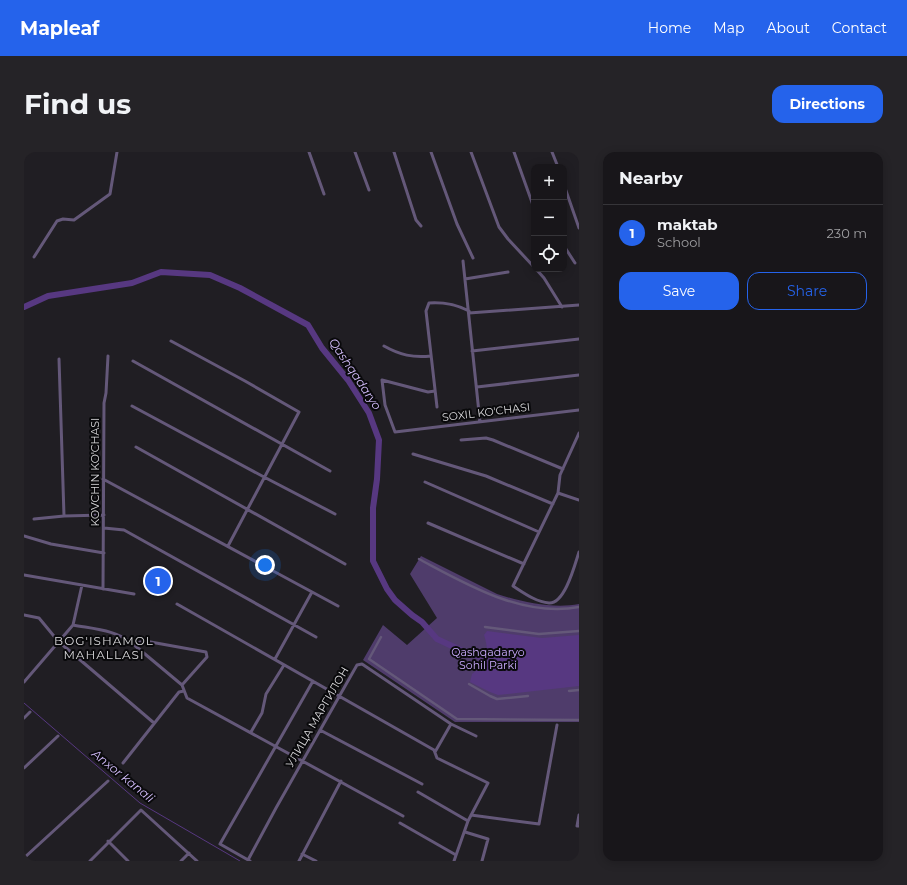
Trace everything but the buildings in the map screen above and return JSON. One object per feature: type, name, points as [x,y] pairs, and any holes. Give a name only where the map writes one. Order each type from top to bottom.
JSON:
[{"type":"street","points":[[34,257],[57,220],[74,220],[110,194],[117,152]]},
{"type":"street","points":[[309,152],[324,194]]},
{"type":"street","points":[[355,152],[369,190]]},
{"type":"street","points":[[394,152],[416,220],[421,226]]},
{"type":"street","points":[[431,152],[457,224],[473,258]]},
{"type":"street","points":[[471,152],[499,227],[531,264]]},
{"type":"street","points":[[514,152],[531,200]]},
{"type":"street","points":[[552,152],[557,164]]},
{"type":"street","points":[[567,194],[579,228]]},
{"type":"street","points":[[567,251],[575,263]]},
{"type":"street","points":[[463,261],[480,422]]},
{"type":"street","points":[[465,279],[508,272]]},
{"type":"street","points":[[539,272],[562,307]]},
{"type":"street","points":[[437,407],[426,311],[429,303],[445,302],[459,306],[469,312],[579,305]]},
{"type":"street","points":[[472,350],[579,339]]},
{"type":"street","points":[[171,340],[299,412],[228,546]]},
{"type":"street","points":[[384,346],[397,354],[422,357],[431,356]]},
{"type":"street","name":"KOVCHIN KO'CHASI","points":[[103,589],[104,403],[108,356]]},
{"type":"street","points":[[59,359],[64,516]]},
{"type":"street","points":[[133,361],[330,471]]},
{"type":"street","points":[[477,387],[579,375]]},
{"type":"street","name":"SOXIL KO'CHASI","points":[[435,392],[428,392],[382,380],[385,405],[395,432],[579,410]]},
{"type":"street","points":[[132,406],[334,514]]},
{"type":"street","points":[[579,433],[560,475],[558,493],[513,586],[539,601],[551,604],[556,602],[564,592],[579,552]]},
{"type":"street","points":[[461,440],[486,438],[563,469]]},
{"type":"street","points":[[136,447],[345,564]]},
{"type":"street","points":[[413,454],[486,476],[553,504]]},
{"type":"street","points":[[103,479],[338,606]]},
{"type":"street","points":[[425,482],[539,532]]},
{"type":"street","points":[[558,493],[579,500]]},
{"type":"street","points":[[34,519],[64,516],[104,515]]},
{"type":"street","points":[[428,523],[524,564]]},
{"type":"street","points":[[104,528],[124,530],[316,637]]},
{"type":"street","points":[[24,536],[51,544],[104,553]]},
{"type":"street","points":[[419,559],[458,580],[503,600],[544,608],[579,607]]},
{"type":"street","points":[[24,575],[134,594]]},
{"type":"street","points":[[24,682],[73,625],[82,585]]},
{"type":"street","points":[[275,659],[312,592]]},
{"type":"street","points":[[176,604],[434,750],[437,758],[488,783],[468,821],[454,861]]},
{"type":"street","points":[[24,615],[39,618],[58,641],[154,723]]},
{"type":"street","points":[[73,625],[117,633],[126,637],[182,685],[187,698],[276,747],[303,760],[403,816]]},
{"type":"street","points":[[485,627],[539,634],[579,631]]},
{"type":"street","points":[[381,637],[369,659],[457,719],[579,720]]},
{"type":"street","points":[[133,644],[145,641],[206,652],[207,657],[182,685]]},
{"type":"street","name":"УЛИЦА МАРГИЛОН","points":[[249,860],[303,760],[357,665],[362,664],[451,724],[476,736]]},
{"type":"street","points":[[251,732],[262,713],[266,694],[284,665]]},
{"type":"street","points":[[249,860],[220,844],[313,681]]},
{"type":"street","points":[[469,684],[497,699],[528,696]]},
{"type":"street","points":[[569,691],[579,690]]},
{"type":"street","points":[[123,763],[179,692],[184,691]]},
{"type":"street","points":[[24,718],[30,712]]},
{"type":"street","points":[[435,752],[451,724]]},
{"type":"street","points":[[472,815],[539,824],[557,725]]},
{"type":"street","points":[[320,730],[422,784]]},
{"type":"street","points":[[24,768],[58,736]]},
{"type":"street","points":[[24,858],[108,781]]},
{"type":"street","points":[[299,861],[341,781]]},
{"type":"street","points":[[418,792],[468,821]]},
{"type":"street","points":[[90,861],[140,810],[197,861]]},
{"type":"street","points":[[579,815],[577,826],[579,826]]},
{"type":"street","points":[[400,823],[456,855]]},
{"type":"street","points":[[465,832],[488,840],[482,861]]},
{"type":"street","points":[[108,841],[128,861]]},
{"type":"street","points":[[181,861],[189,853]]},
{"type":"street","points":[[302,854],[316,861]]},
{"type":"green space","name":"Qashqadaryo Sohil Parki","points":[[421,556],[497,594],[538,604],[559,606],[579,604],[579,722],[455,722],[363,660],[383,625],[407,645],[437,618],[410,574]]},
{"type":"shaded area","points":[[487,631],[542,638],[579,635],[579,686],[498,695],[470,682],[472,674],[481,666],[486,657],[487,647],[484,635]]},
{"type":"waterway","name":"Qashqadaryo","points":[[24,307],[48,296],[132,283],[161,272],[210,275],[240,288],[308,325],[322,348],[348,380],[369,413],[379,440],[377,479],[373,508],[373,561],[387,589],[395,600],[422,622],[437,639],[467,653],[493,661]]},
{"type":"waterway","name":"Anxor kanali","points":[[24,703],[140,803],[240,861]]},
{"type":"place","name":"maktab","points":[[158,581]]},
{"type":"district","name":"BOG'ISHAMOL MAHALLASI","points":[[104,648]]}]
